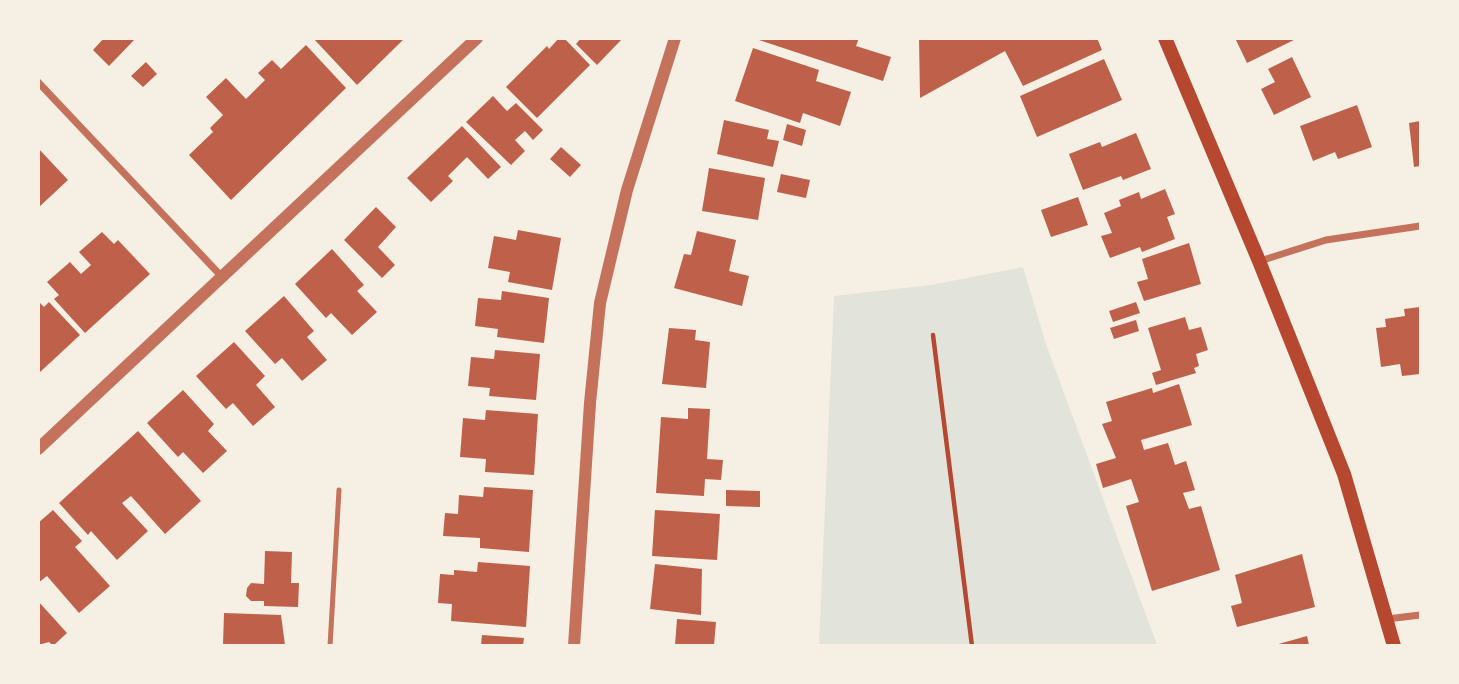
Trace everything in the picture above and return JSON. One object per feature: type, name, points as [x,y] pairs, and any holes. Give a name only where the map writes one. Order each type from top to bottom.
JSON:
[{"type":"main road","points":[[1165,38],[1259,261],[1344,474],[1394,646]]},
{"type":"street","points":[[38,449],[224,279],[477,38]]},
{"type":"street","points":[[574,646],[590,402],[600,303],[627,190],[675,38]]},
{"type":"street","points":[[38,82],[224,279]]},
{"type":"street","points":[[1259,261],[1326,240],[1420,226]]},
{"type":"street","points":[[1387,619],[1420,615]]},
{"type":"lane","points":[[330,646],[339,489]]},
{"type":"path","points":[[933,335],[972,646]]},
{"type":"shaded area","points":[[1023,267],[1046,344],[1157,645],[819,646],[834,296],[931,285]]},
{"type":"building","points":[[104,38],[136,38],[109,66],[93,50]]},
{"type":"building","points":[[313,38],[405,38],[357,85]]},
{"type":"building","points":[[559,38],[564,38],[590,65],[537,118],[506,87],[547,46],[549,49]]},
{"type":"building","points":[[581,38],[623,38],[597,65],[576,44]]},
{"type":"building","points":[[859,38],[856,46],[891,57],[883,81],[756,39]]},
{"type":"building","points":[[919,38],[1097,38],[1102,50],[1023,86],[1005,51],[920,98]]},
{"type":"building","points":[[1235,38],[1298,38],[1247,63]]},
{"type":"building","points":[[306,45],[346,88],[231,200],[189,155],[213,132],[210,128],[223,115],[206,97],[226,78],[246,99],[265,80],[258,73],[272,60],[281,69]]},
{"type":"building","points":[[753,48],[819,70],[816,81],[851,92],[840,126],[803,113],[800,123],[735,101]]},
{"type":"building","points":[[1292,57],[1311,97],[1274,115],[1261,89],[1275,82],[1268,69]]},
{"type":"building","points":[[1104,59],[1122,100],[1037,137],[1020,96]]},
{"type":"building","points":[[146,62],[157,74],[143,87],[131,76]]},
{"type":"building","points":[[493,96],[507,111],[516,103],[543,130],[533,140],[525,131],[515,140],[525,151],[511,165],[466,122]]},
{"type":"building","points":[[1357,105],[1372,147],[1338,159],[1335,152],[1313,161],[1300,126]]},
{"type":"building","points":[[724,120],[769,130],[767,139],[779,141],[773,167],[717,154]]},
{"type":"building","points":[[1420,121],[1420,166],[1414,167],[1409,123]]},
{"type":"building","points":[[787,124],[806,130],[802,146],[783,140]]},
{"type":"building","points":[[462,126],[501,167],[488,179],[467,157],[448,176],[453,181],[431,202],[407,178]]},
{"type":"building","points":[[1136,133],[1151,169],[1123,180],[1121,176],[1083,190],[1069,154],[1100,142],[1102,147]]},
{"type":"building","points":[[561,147],[581,165],[570,177],[550,159]]},
{"type":"building","points":[[38,148],[68,180],[38,208]]},
{"type":"building","points":[[709,168],[765,178],[758,220],[702,211]]},
{"type":"building","points":[[781,174],[810,180],[806,198],[777,192]]},
{"type":"building","points":[[1165,189],[1175,214],[1167,217],[1175,239],[1142,252],[1140,247],[1110,258],[1101,236],[1112,233],[1104,213],[1121,206],[1119,200],[1139,192],[1141,199]]},
{"type":"building","points":[[1078,197],[1088,225],[1051,237],[1041,210]]},
{"type":"building","points":[[376,207],[396,227],[378,247],[395,265],[382,278],[344,240]]},
{"type":"building","points":[[518,230],[561,238],[552,290],[508,282],[510,272],[488,268],[494,236],[516,240]]},
{"type":"building","points":[[697,231],[736,240],[729,271],[749,276],[742,306],[674,288],[684,254],[691,255]]},
{"type":"building","points":[[102,232],[114,244],[118,240],[150,274],[85,333],[54,299],[59,295],[47,282],[70,262],[81,274],[91,265],[79,252]]},
{"type":"building","points":[[1189,243],[1201,284],[1144,301],[1137,282],[1148,279],[1142,259]]},
{"type":"building","points":[[332,249],[364,285],[357,291],[377,312],[352,335],[331,313],[326,318],[295,284]]},
{"type":"building","points":[[502,291],[549,298],[544,343],[497,337],[498,329],[475,326],[478,298],[501,300]]},
{"type":"building","points":[[284,296],[314,331],[307,337],[327,360],[302,381],[282,358],[275,364],[245,331]]},
{"type":"building","points":[[38,301],[44,307],[49,302],[80,335],[38,374]]},
{"type":"building","points":[[1136,302],[1140,313],[1113,322],[1109,311]]},
{"type":"building","points":[[1420,307],[1420,374],[1402,376],[1400,364],[1381,367],[1376,328],[1386,327],[1385,319],[1405,316],[1404,309]]},
{"type":"building","points":[[1185,317],[1189,330],[1201,327],[1208,350],[1196,354],[1199,366],[1194,368],[1196,373],[1156,385],[1152,373],[1161,370],[1148,328]]},
{"type":"building","points":[[1136,320],[1139,331],[1114,339],[1110,328]]},
{"type":"building","points":[[669,328],[696,330],[695,340],[710,342],[706,388],[662,384]]},
{"type":"building","points":[[234,342],[265,376],[256,385],[275,407],[253,426],[233,403],[226,409],[196,376]]},
{"type":"building","points":[[495,350],[540,354],[536,400],[489,396],[490,388],[468,386],[471,357],[494,359]]},
{"type":"building","points":[[1179,384],[1192,425],[1141,440],[1144,450],[1168,443],[1175,465],[1186,461],[1195,490],[1183,493],[1189,509],[1201,506],[1220,570],[1152,591],[1126,506],[1139,502],[1131,479],[1103,488],[1096,464],[1116,458],[1102,424],[1112,421],[1106,402],[1152,388],[1153,393]]},
{"type":"building","points":[[183,390],[214,424],[208,431],[227,451],[203,473],[183,452],[178,457],[147,423]]},
{"type":"building","points":[[688,408],[710,409],[707,459],[723,460],[721,480],[705,479],[704,496],[656,493],[661,417],[688,419]]},
{"type":"building","points":[[486,410],[538,414],[534,475],[485,472],[486,459],[460,457],[463,418],[485,420]]},
{"type":"building","points":[[138,431],[201,501],[165,534],[131,496],[122,503],[148,531],[117,560],[91,531],[88,535],[59,503]]},
{"type":"building","points":[[484,487],[533,490],[529,552],[480,548],[480,538],[443,536],[445,513],[458,514],[459,495],[483,497]]},
{"type":"building","points":[[726,490],[760,491],[760,507],[726,506]]},
{"type":"building","points":[[53,510],[82,541],[75,547],[110,586],[79,613],[47,576],[38,583],[38,523]]},
{"type":"building","points":[[655,510],[720,514],[717,560],[652,556]]},
{"type":"building","points":[[265,551],[292,552],[291,583],[299,583],[298,607],[264,606],[264,601],[251,601],[246,596],[251,583],[264,584]]},
{"type":"building","points":[[1302,554],[1315,607],[1237,627],[1231,606],[1242,603],[1235,575]]},
{"type":"building","points":[[478,562],[530,566],[526,627],[451,621],[452,604],[438,603],[440,574],[454,575],[454,570],[477,572]]},
{"type":"building","points":[[655,564],[702,569],[701,615],[650,609]]},
{"type":"building","points":[[38,601],[67,633],[53,646],[49,642],[38,645]]},
{"type":"building","points":[[224,613],[281,615],[285,645],[223,645]]},
{"type":"building","points":[[677,619],[716,622],[714,645],[675,645]]},
{"type":"building","points":[[482,635],[524,638],[523,645],[481,645]]},
{"type":"building","points":[[1307,636],[1309,645],[1275,645]]}]
